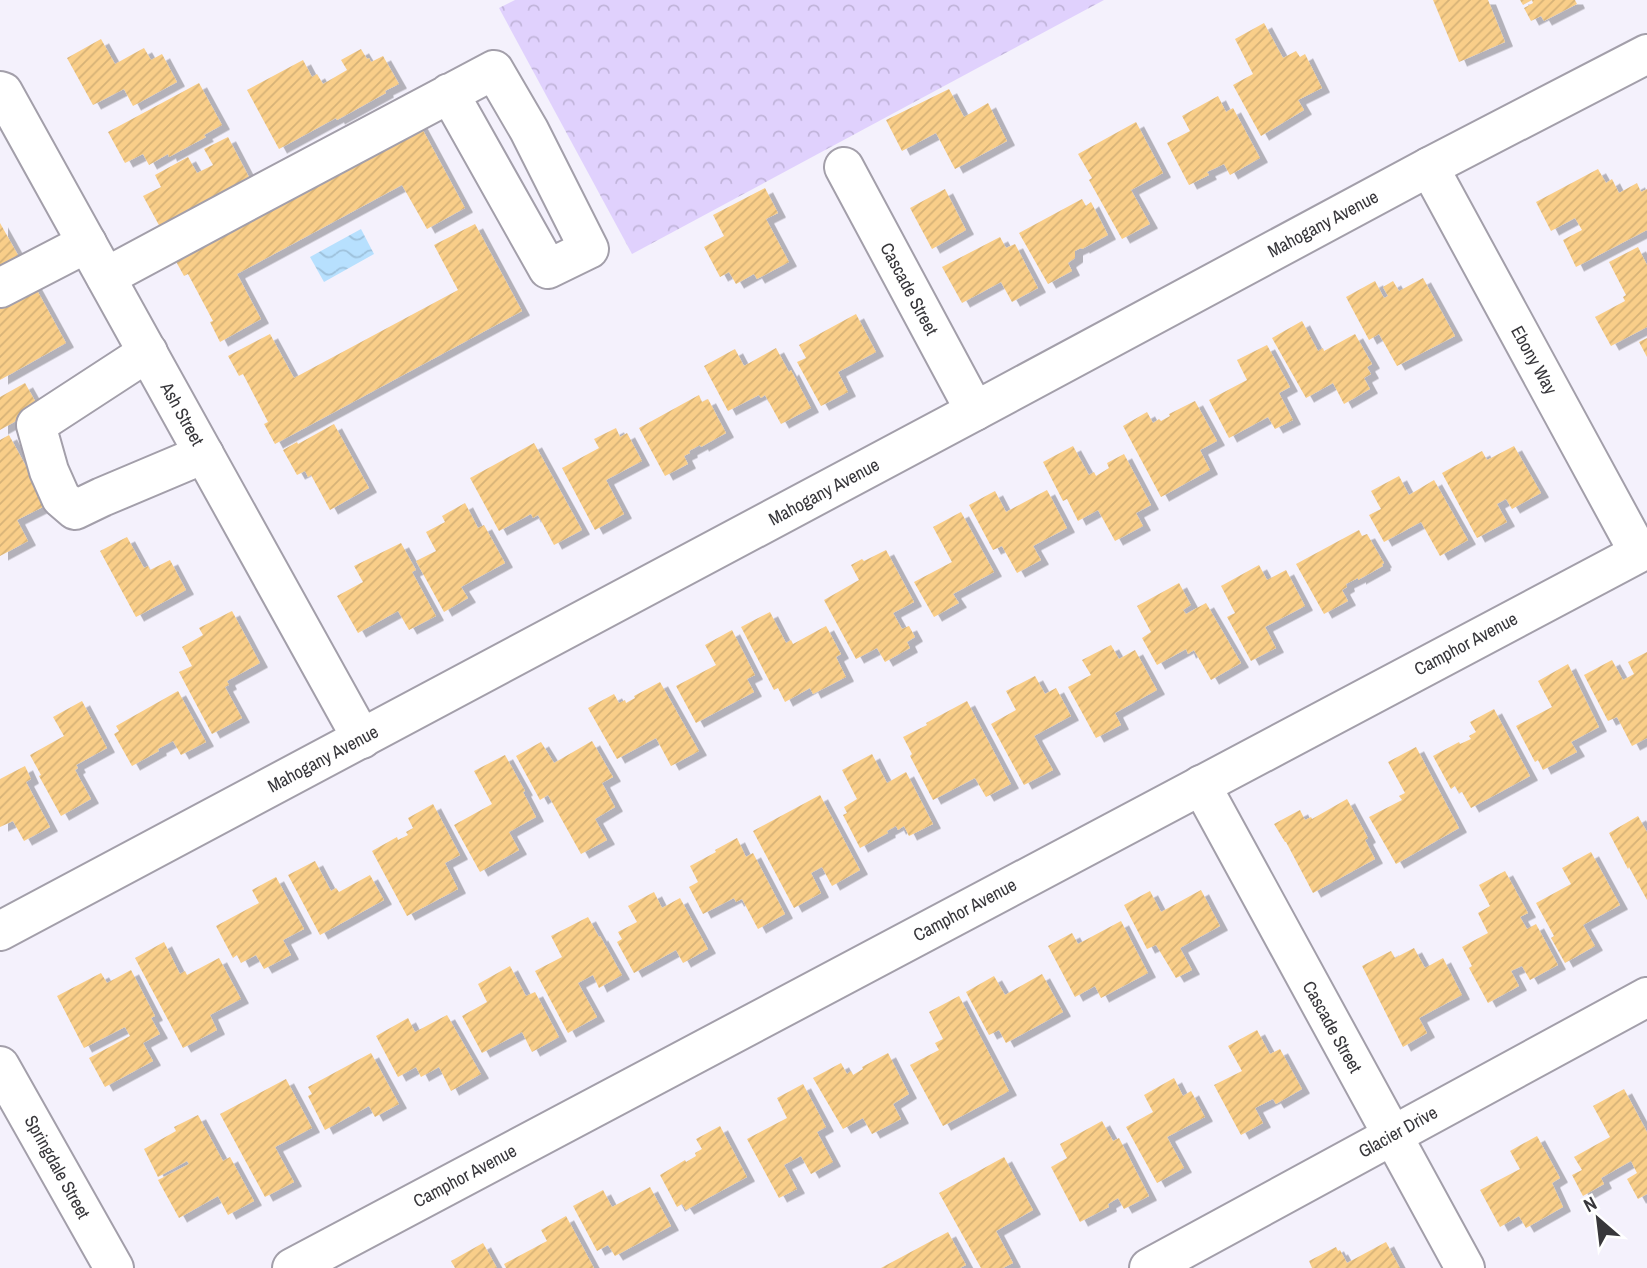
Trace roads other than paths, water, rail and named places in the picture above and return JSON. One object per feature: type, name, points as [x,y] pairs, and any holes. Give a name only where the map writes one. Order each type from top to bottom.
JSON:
[{"type":"street","name":"Mahogany Avenue","points":[[0,930],[1429,167],[1647,54]]},
{"type":"street","points":[[106,277],[450,93],[494,70],[529,130],[589,249],[548,269],[450,93]]},
{"type":"street","name":"Ash Street","points":[[0,90],[362,739]]},
{"type":"street","name":"Cascade Street","points":[[844,167],[975,411]]},
{"type":"street","name":"Ebony Way","points":[[1429,167],[1639,553]]},
{"type":"street","points":[[0,288],[87,243]]},
{"type":"street","points":[[148,352],[36,425],[61,498],[75,510],[204,454]]},
{"type":"street","name":"Camphor Avenue","points":[[292,1268],[1639,553]]},
{"type":"street","name":"Cascade Street","points":[[1201,785],[1465,1268]]},
{"type":"street","name":"Glacier Drive","points":[[1149,1268],[1647,997]]},
{"type":"street","name":"Springdale Street","points":[[0,1066],[114,1268]]},
{"type":"water","points":[[361,229],[374,254],[324,282],[310,257]]}]
